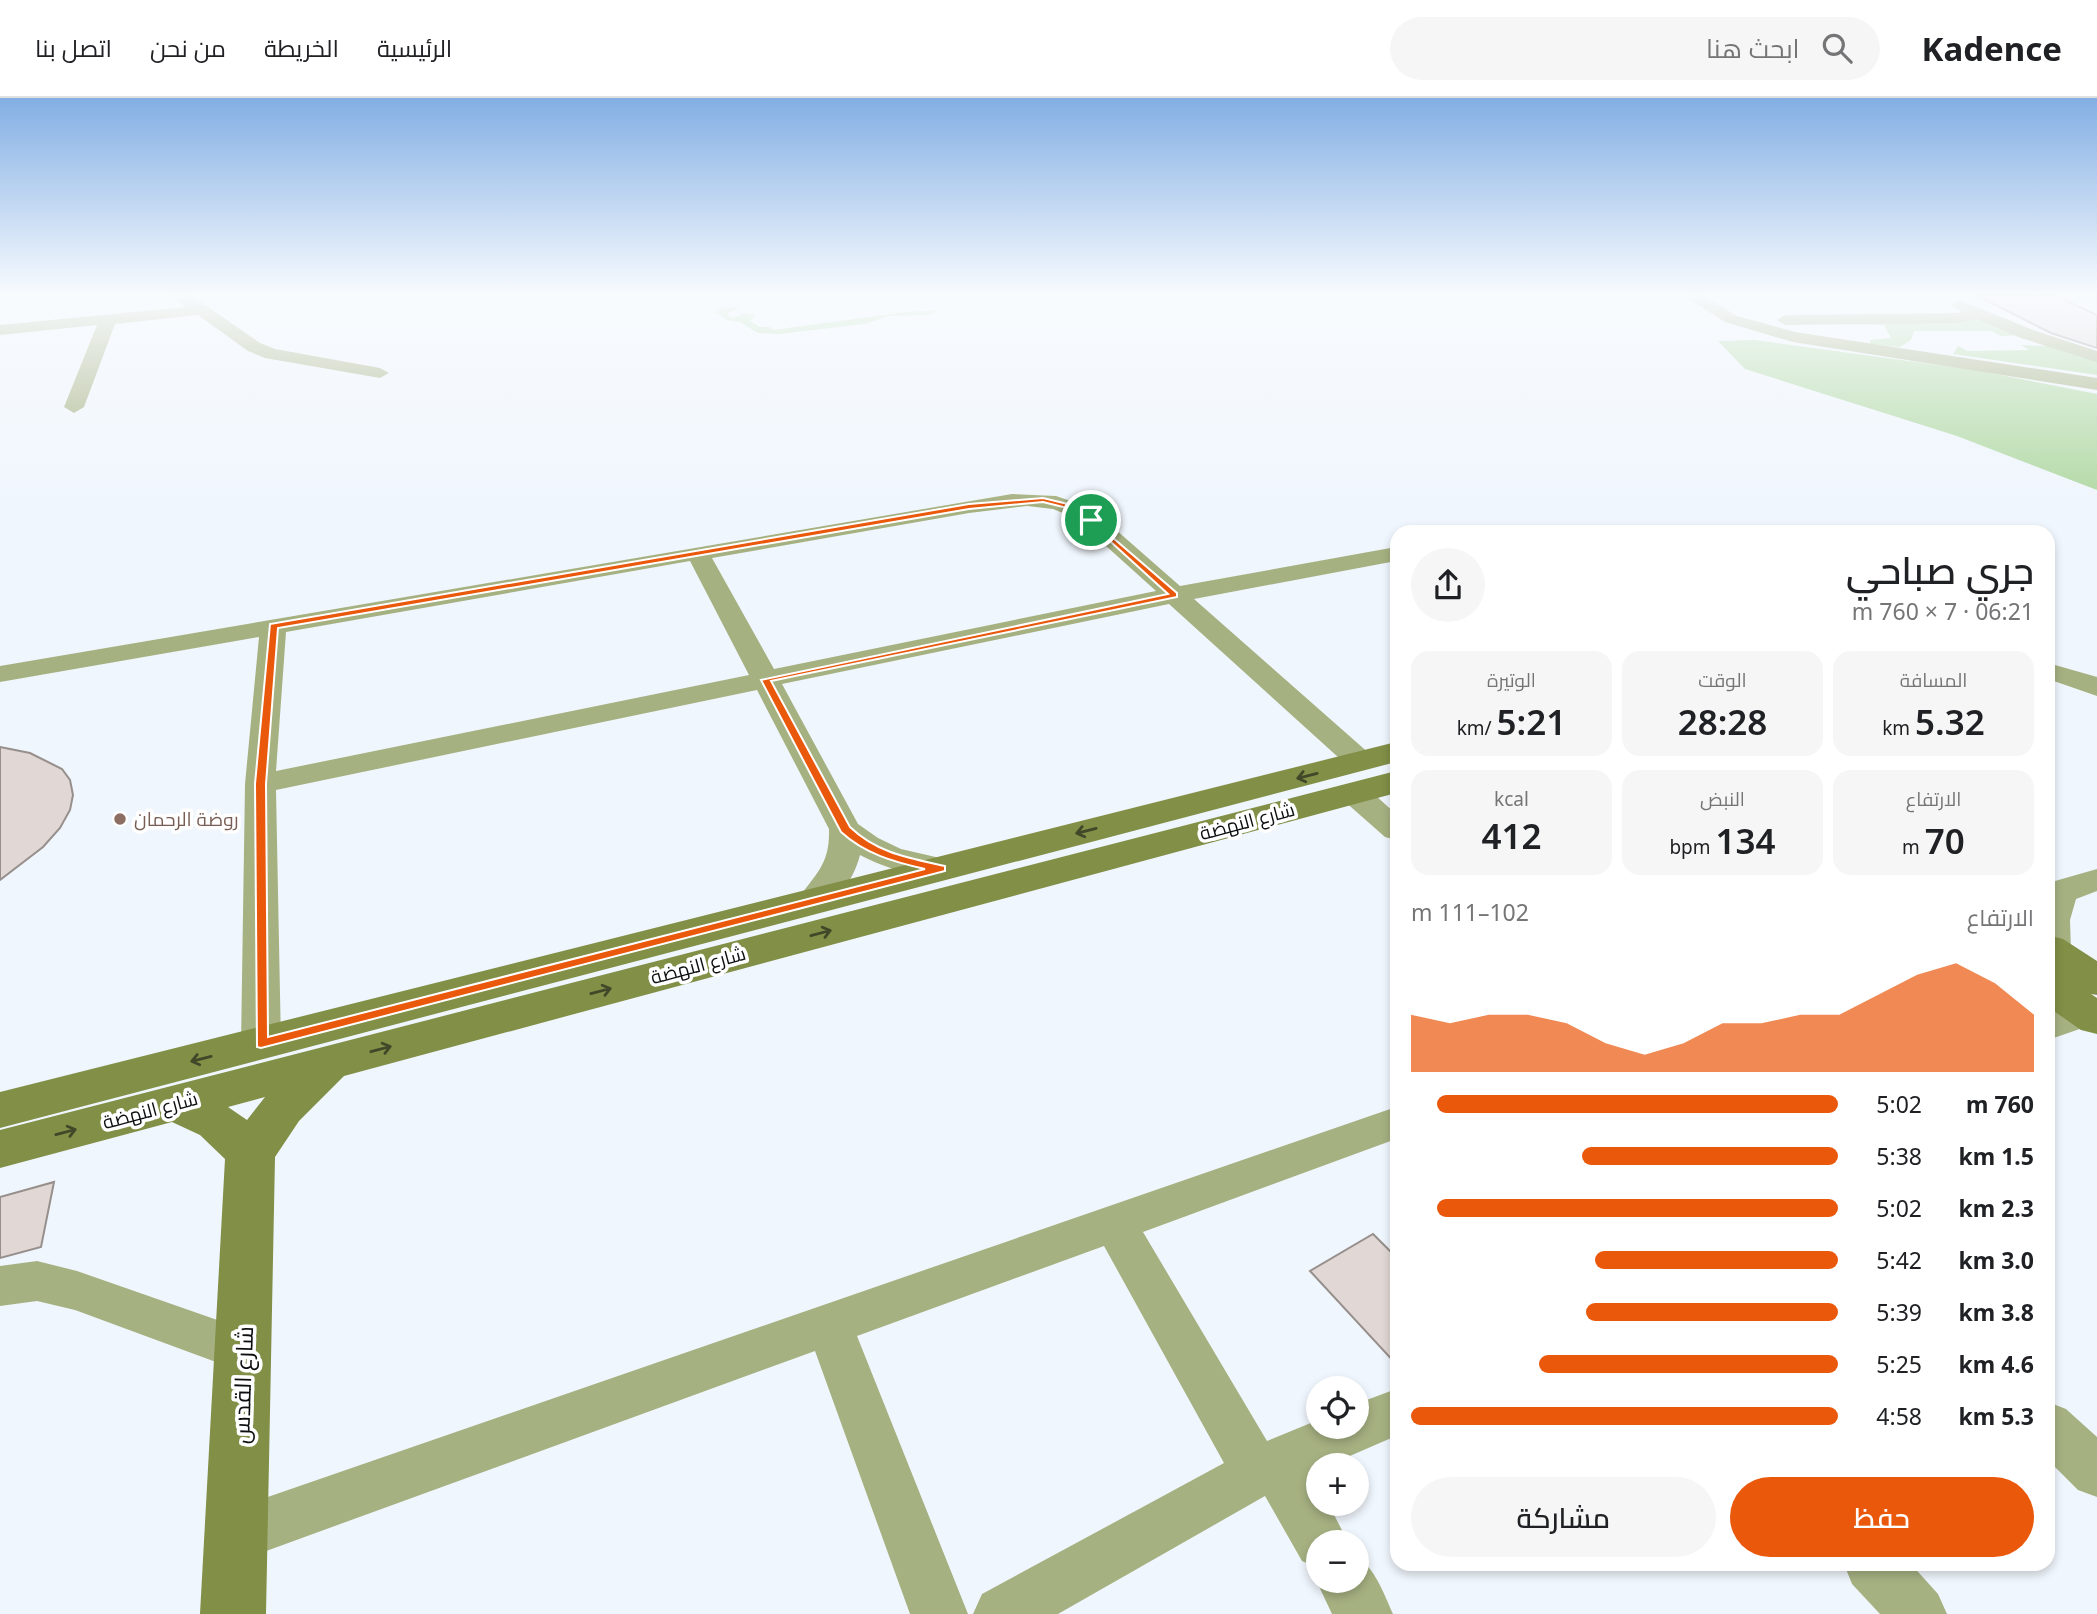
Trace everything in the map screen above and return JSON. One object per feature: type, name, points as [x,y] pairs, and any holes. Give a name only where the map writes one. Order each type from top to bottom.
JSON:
[{"type":"street","points":[[74,407],[90,366]]},
{"type":"street","points":[[338,366],[380,373]]},
{"type":"street","points":[[2012,366],[2097,384]]},
{"type":"street","points":[[2031,366],[2097,377]]},
{"type":"street","points":[[0,674],[969,506],[1043,500],[1074,507],[1083,513],[1370,769],[1390,816]]},
{"type":"street","points":[[698,553],[845,829],[858,841],[894,859],[941,868]]},
{"type":"street","points":[[260,784],[1174,595],[1390,555]]},
{"type":"street","points":[[261,1044],[260,784],[273,626]]},
{"type":"street","points":[[2055,673],[2076,678],[2097,688]]},
{"type":"street","name":"شارع النهضة","points":[[0,1149],[333,1061],[1370,769]]},
{"type":"street","name":"شارع النهضة","points":[[0,1110],[941,868],[1370,769],[1390,779]]},
{"type":"street","points":[[814,901],[838,872],[847,843],[845,829]]},
{"type":"street","points":[[2055,890],[2097,879]]},
{"type":"street","points":[[2055,968],[2094,1004],[2055,1024]]},
{"type":"street","points":[[250,1157],[264,1131],[283,1106],[306,1082],[333,1061]]},
{"type":"street","points":[[172,1104],[212,1118],[241,1142],[250,1157]]},
{"type":"street","points":[[236,1535],[1390,1127]]},
{"type":"street","name":"شارع القدس","points":[[233,1614],[250,1157]]},
{"type":"street","points":[[1115,1224],[1266,1468],[1312,1530]]},
{"type":"street","points":[[0,1286],[37,1281],[77,1291],[243,1350]]},
{"type":"street","points":[[829,1325],[939,1614]]},
{"type":"street","points":[[1002,1614],[1266,1468],[1390,1415]]},
{"type":"street","points":[[2055,1433],[2097,1472]]},
{"type":"street","points":[[1878,1571],[1918,1614]]},
{"type":"street","points":[[1352,1593],[1364,1614]]},
{"type":"green space","points":[[1742,366],[1944,366],[2097,394],[2097,490],[1957,436],[1745,369]]},
{"type":"green space","points":[[2034,366],[2097,366],[2097,375]]},
{"type":"building","points":[[0,747],[30,753],[62,769],[70,780],[73,795],[70,810],[60,828],[43,847],[0,880]]},
{"type":"building","points":[[54,1182],[41,1247],[0,1258],[0,1197]]},
{"type":"building","points":[[1373,1234],[1390,1251],[1390,1358],[1310,1271]]},
{"type":"place","name":"روضة الرحمان","points":[[120,819]]},
{"type":"route","points":[[1014,500],[1061,503],[1074,507],[1091,520],[1174,595],[765,680],[845,829],[874,851],[916,865],[941,868],[261,1044],[260,784],[273,626],[1014,500]]}]
